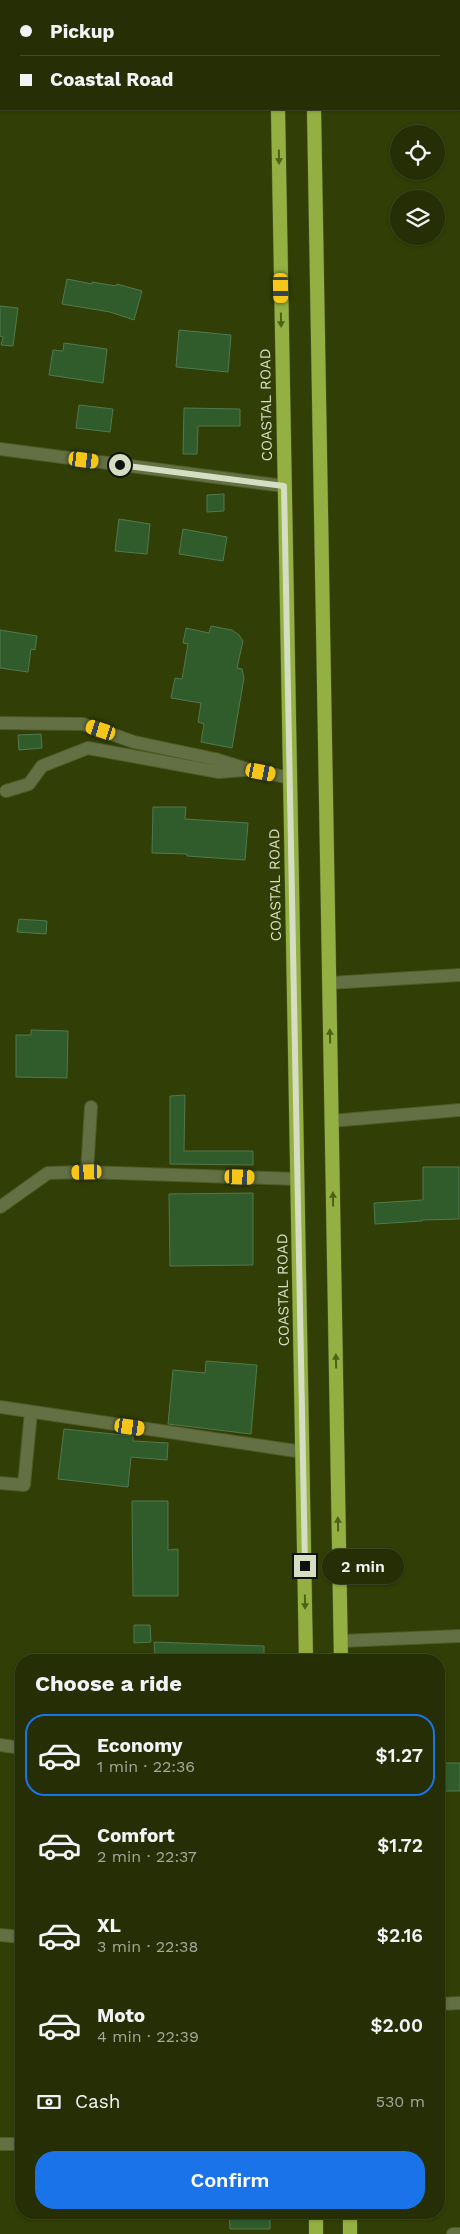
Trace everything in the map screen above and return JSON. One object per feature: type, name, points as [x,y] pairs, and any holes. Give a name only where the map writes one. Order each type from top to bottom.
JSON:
[{"type":"highway","name":"COASTAL ROAD","points":[[278,110],[306,1654]]},
{"type":"highway","points":[[314,110],[341,1654]]},
{"type":"highway","points":[[316,2219],[316,2234]]},
{"type":"highway","points":[[350,2219],[350,2234]]},
{"type":"street","points":[[0,450],[284,486]]},
{"type":"street","points":[[0,723],[83,724],[134,742],[215,759],[247,769],[290,778]]},
{"type":"street","points":[[6,791],[28,784],[42,766],[88,748],[220,772],[247,769]]},
{"type":"street","points":[[329,983],[460,975]]},
{"type":"street","points":[[87,1172],[91,1107]]},
{"type":"street","points":[[331,1120],[460,1110]]},
{"type":"street","points":[[0,1207],[48,1173],[87,1172],[297,1179]]},
{"type":"street","points":[[0,1408],[303,1452]]},
{"type":"street","points":[[0,1483],[24,1485],[31,1412]]},
{"type":"street","points":[[340,1641],[460,1636]]},
{"type":"street","points":[[0,1745],[15,1747]]},
{"type":"street","points":[[0,1935],[15,1936]]},
{"type":"street","points":[[445,2004],[460,2003]]},
{"type":"street","points":[[0,2144],[15,2144]]},
{"type":"street","points":[[453,2234],[460,2234]]},
{"type":"building","points":[[67,279],[92,284],[92,282],[116,286],[117,284],[142,291],[134,320],[110,312],[62,304]]},
{"type":"building","points":[[0,306],[18,308],[13,346],[1,345],[3,337],[0,336]]},
{"type":"building","points":[[179,330],[231,335],[228,372],[176,367]]},
{"type":"building","points":[[64,343],[107,349],[103,383],[49,375],[53,350],[63,351]]},
{"type":"building","points":[[79,405],[113,409],[110,432],[76,428]]},
{"type":"building","points":[[184,408],[240,409],[240,426],[198,426],[197,454],[183,454]]},
{"type":"building","points":[[224,494],[224,511],[207,512],[207,495]]},
{"type":"building","points":[[119,519],[150,524],[147,554],[115,551]]},
{"type":"building","points":[[183,529],[227,537],[223,561],[179,554]]},
{"type":"building","points":[[211,626],[232,630],[243,641],[237,668],[242,669],[244,678],[232,748],[201,742],[204,724],[198,722],[201,703],[171,698],[175,678],[182,679],[188,644],[183,643],[186,628],[209,633]]},
{"type":"building","points":[[0,630],[37,636],[35,650],[31,649],[28,672],[0,668]]},
{"type":"building","points":[[41,734],[42,748],[19,750],[18,735]]},
{"type":"building","points":[[153,807],[186,807],[185,819],[248,823],[245,860],[187,856],[187,854],[152,853]]},
{"type":"building","points":[[19,919],[47,921],[46,934],[17,932]]},
{"type":"building","points":[[31,1030],[68,1031],[67,1078],[16,1077],[16,1035],[31,1035]]},
{"type":"building","points":[[185,1095],[184,1151],[253,1151],[253,1165],[170,1164],[170,1096]]},
{"type":"building","points":[[423,1167],[459,1167],[459,1219],[375,1224],[374,1203],[423,1200]]},
{"type":"building","points":[[253,1193],[253,1265],[170,1266],[169,1194]]},
{"type":"building","points":[[206,1361],[257,1365],[251,1434],[168,1424],[173,1370],[205,1373]]},
{"type":"building","points":[[64,1429],[133,1436],[133,1441],[168,1443],[167,1460],[131,1457],[128,1487],[58,1479]]},
{"type":"building","points":[[132,1501],[168,1501],[168,1550],[178,1549],[178,1596],[133,1596]]},
{"type":"building","points":[[134,1625],[150,1625],[151,1642],[134,1643]]},
{"type":"building","points":[[154,1642],[264,1646],[264,1654],[155,1654]]},
{"type":"building","points":[[445,1763],[460,1763],[460,1791],[445,1791]]},
{"type":"building","points":[[229,2219],[270,2219],[270,2229],[230,2229]]},
{"type":"route","points":[[120,465],[284,486],[305,1566]]}]
